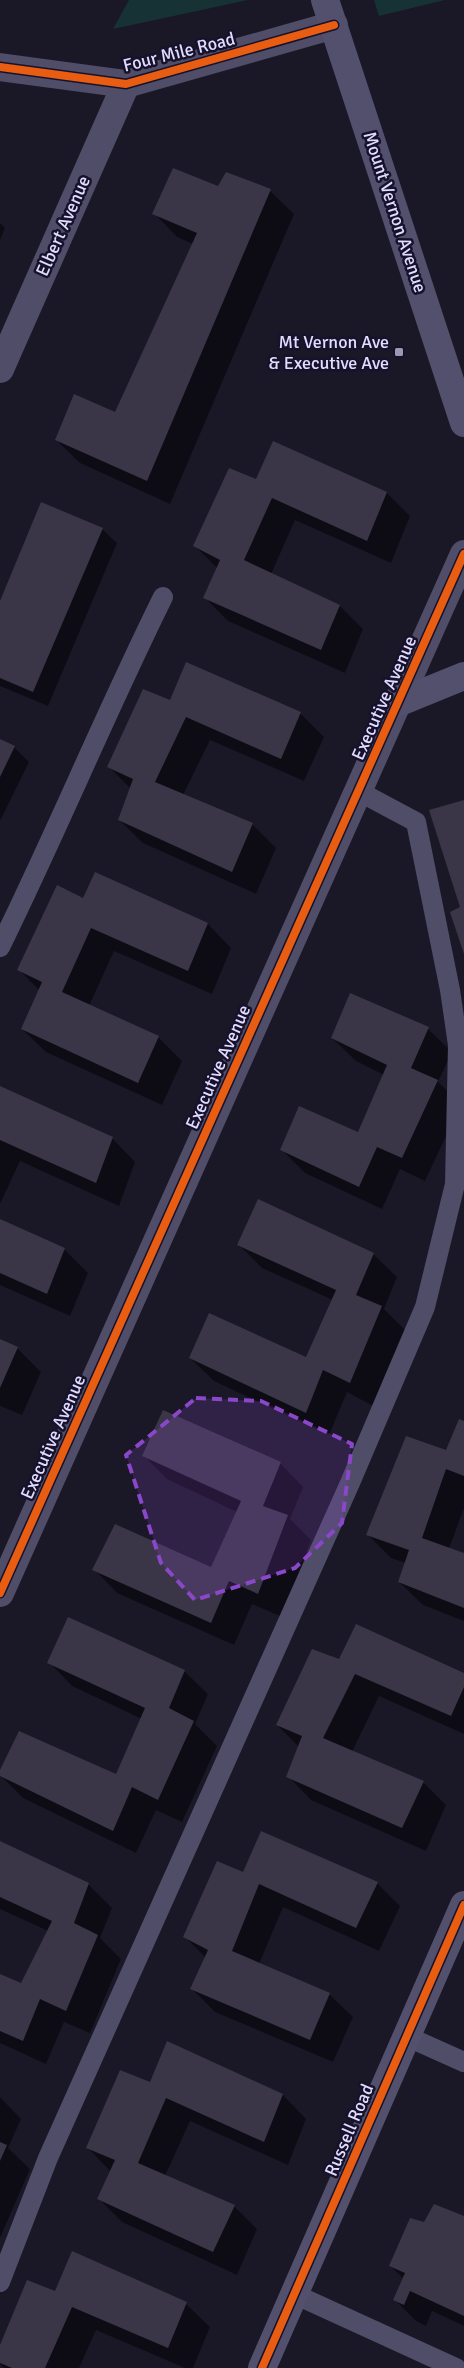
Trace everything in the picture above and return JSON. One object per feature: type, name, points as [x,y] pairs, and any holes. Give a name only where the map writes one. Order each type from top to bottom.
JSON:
[{"type":"main road","name":"Mount Vernon Avenue","points":[[325,0],[464,423]]},
{"type":"main road","points":[[400,702],[464,676]]},
{"type":"main road","name":"Russell Road","points":[[262,2368],[464,1905]]},
{"type":"street","name":"Four Mile Road","points":[[0,67],[126,84],[334,25]]},
{"type":"street","name":"Elbert Avenue","points":[[0,369],[126,84]]},
{"type":"street","name":"Executive Avenue","points":[[0,1594],[358,791],[400,702],[464,554]]},
{"type":"lane","points":[[0,946],[37,870],[127,670],[163,597]]},
{"type":"lane","points":[[0,2282],[48,2158],[346,1492],[424,1307],[455,1184],[458,1045],[450,990],[416,822],[358,791]]},
{"type":"lane","points":[[406,2036],[464,2062]]},
{"type":"lane","points":[[294,2294],[456,2368]]},
{"type":"highlighted area","points":[[196,1398],[261,1401],[352,1444],[342,1523],[295,1568],[195,1600],[161,1563],[126,1455]]},
{"type":"green space","points":[[129,0],[248,0],[113,29]]},
{"type":"green space","points":[[374,0],[445,0],[379,16]]},
{"type":"building","points":[[173,168],[218,186],[226,172],[271,189],[147,481],[55,440],[74,394],[115,412],[197,233],[152,214]]},
{"type":"building","points":[[273,441],[387,492],[367,541],[272,498],[244,560],[340,605],[321,650],[203,598],[220,560],[193,546],[229,468],[256,479]]},
{"type":"building","points":[[41,502],[103,528],[33,692],[0,678],[0,601]]},
{"type":"building","points":[[186,662],[301,712],[281,759],[186,717],[155,782],[253,823],[232,872],[118,820],[133,779],[107,767],[143,689],[170,700]]},
{"type":"building","points":[[0,739],[15,746],[0,777]]},
{"type":"building","points":[[464,800],[464,954],[450,912],[460,907],[429,810]]},
{"type":"building","points":[[95,872],[208,923],[188,971],[91,928],[62,992],[159,1036],[138,1083],[21,1029],[42,982],[17,970],[57,885],[83,898]]},
{"type":"building","points":[[350,993],[429,1027],[411,1068],[438,1080],[402,1158],[377,1147],[359,1187],[280,1150],[299,1106],[358,1132],[387,1065],[331,1038]]},
{"type":"building","points":[[0,1086],[113,1137],[96,1183],[0,1140]]},
{"type":"building","points":[[258,1199],[374,1253],[356,1295],[382,1306],[350,1383],[323,1370],[306,1413],[189,1358],[209,1313],[306,1357],[336,1290],[237,1245]]},
{"type":"building","points":[[0,1219],[65,1248],[47,1294],[0,1273]]},
{"type":"building","points":[[0,1339],[18,1347],[0,1388]]},
{"type":"building","points":[[163,1410],[281,1462],[263,1506],[288,1515],[258,1594],[229,1581],[211,1623],[92,1570],[115,1524],[211,1567],[241,1501],[142,1456]]},
{"type":"building","points":[[459,1419],[464,1421],[464,1476],[446,1469],[422,1538],[464,1553],[464,1608],[398,1582],[409,1550],[366,1535],[406,1436],[446,1450]]},
{"type":"building","points":[[68,1617],[185,1670],[169,1708],[194,1721],[158,1800],[132,1787],[113,1831],[0,1776],[0,1770],[19,1731],[116,1774],[145,1708],[47,1663]]},
{"type":"building","points":[[356,1624],[464,1673],[464,1687],[451,1716],[355,1674],[323,1738],[424,1781],[402,1828],[286,1777],[302,1736],[276,1725],[312,1649],[339,1659]]},
{"type":"building","points":[[261,1831],[378,1882],[356,1928],[259,1884],[232,1951],[330,1993],[310,2040],[190,1989],[208,1950],[183,1937],[217,1861],[243,1872]]},
{"type":"building","points":[[0,1841],[89,1883],[74,1923],[98,1935],[66,2011],[40,1999],[23,2041],[0,2031],[0,1974],[21,1983],[52,1921],[0,1897]]},
{"type":"building","points":[[167,2041],[283,2094],[264,2142],[166,2098],[138,2163],[235,2205],[213,2252],[97,2199],[115,2160],[86,2148],[120,2070],[150,2082]]},
{"type":"building","points":[[0,2142],[7,2145],[0,2161]]},
{"type":"building","points":[[434,2204],[464,2216],[464,2316],[410,2291],[404,2305],[393,2300],[405,2273],[389,2266],[410,2218],[424,2222]]},
{"type":"building","points":[[72,2251],[187,2302],[168,2348],[72,2307],[45,2368],[12,2368],[0,2363],[0,2345],[27,2280],[55,2291]]},
{"type":"cycle path","points":[[0,67],[126,84],[334,25]]},
{"type":"cycle path","points":[[0,1593],[464,554]]},
{"type":"cycle path","points":[[262,2368],[464,1905]]},
{"type":"place","name":"Mt Vernon Ave & Executive Ave","points":[[399,352]]}]
